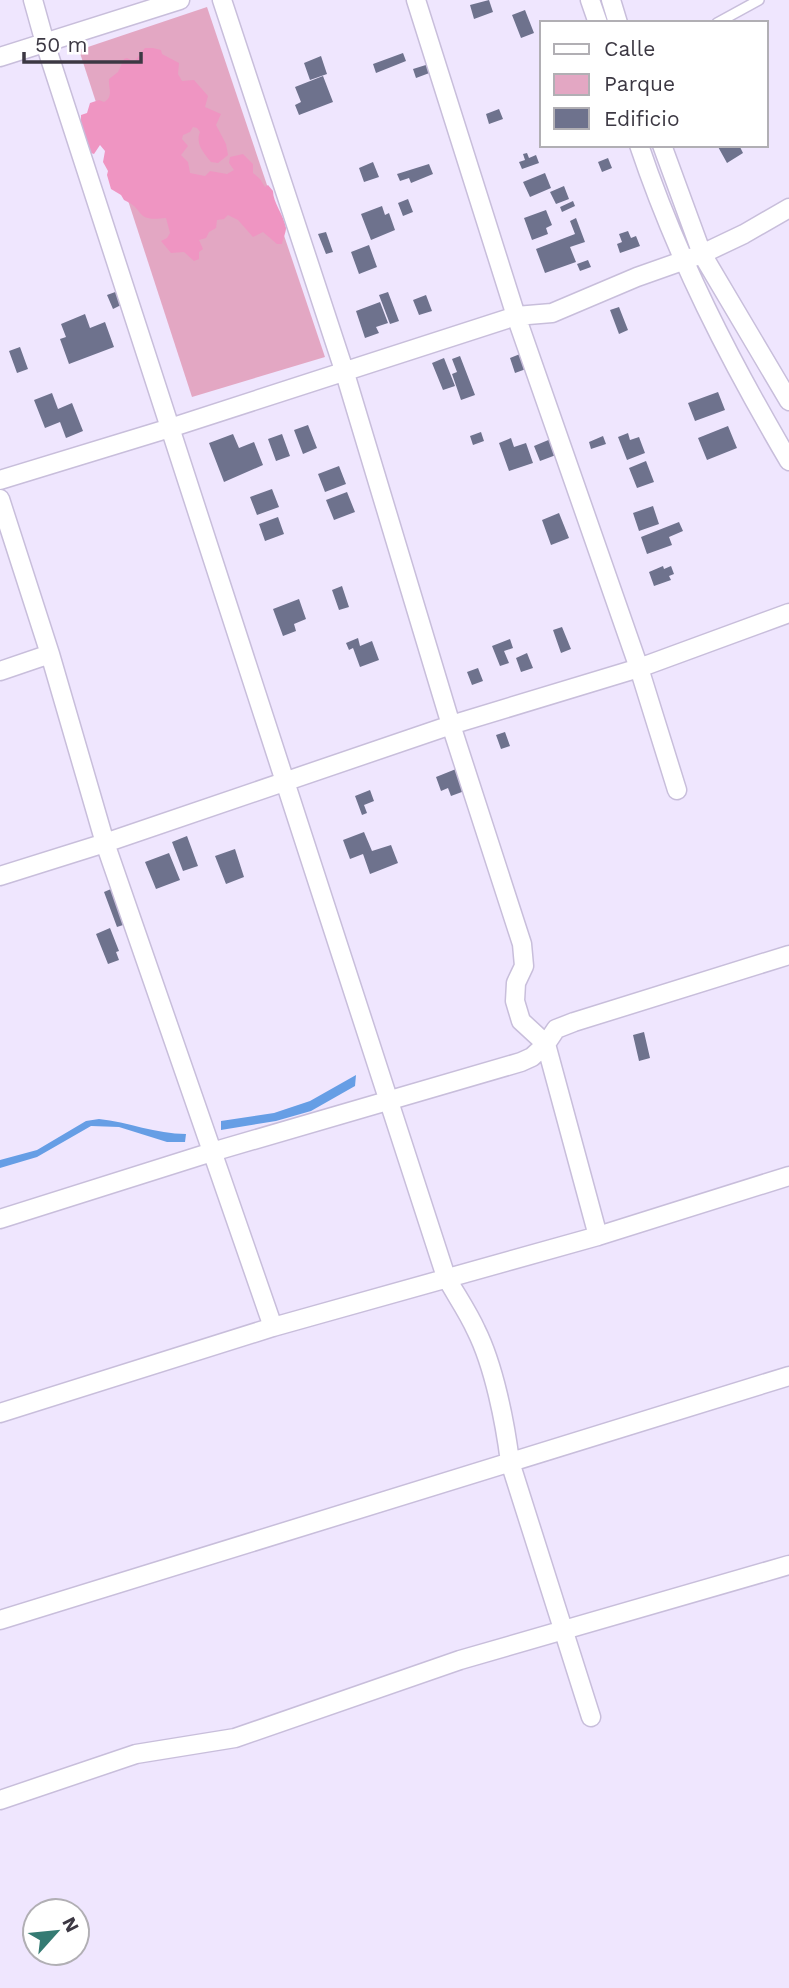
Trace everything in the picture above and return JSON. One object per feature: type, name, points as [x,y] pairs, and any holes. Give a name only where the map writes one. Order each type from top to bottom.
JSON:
[{"type":"street","points":[[33,0],[446,1277],[477,1330],[486,1355],[506,1431],[510,1462],[591,1717]]},
{"type":"street","points":[[0,57],[180,0]]},
{"type":"street","points":[[222,0],[344,370],[451,725],[522,944],[524,966],[516,984],[514,1001],[520,1021],[546,1044],[598,1236]]},
{"type":"street","points":[[416,0],[516,316],[639,668],[677,790]]},
{"type":"street","points":[[590,0],[597,21]]},
{"type":"street","points":[[611,0],[617,21]]},
{"type":"street","points":[[640,147],[683,262],[738,374],[789,461]]},
{"type":"street","points":[[663,147],[702,254],[789,401]]},
{"type":"street","points":[[0,480],[516,316],[552,313],[702,254],[789,208]]},
{"type":"street","points":[[0,499],[50,654],[105,844],[272,1326]]},
{"type":"street","points":[[0,876],[105,844],[451,725],[639,668],[789,613]]},
{"type":"street","points":[[0,671],[50,654]]},
{"type":"street","points":[[0,1219],[212,1152],[521,1062],[532,1057],[546,1044],[555,1029],[789,955]]},
{"type":"street","points":[[0,1413],[272,1326],[598,1236],[787,1180]]},
{"type":"street","points":[[0,1620],[789,1376]]},
{"type":"street","points":[[0,1800],[136,1754],[235,1738],[460,1660],[789,1565]]},
{"type":"lane","points":[[721,21],[759,0]]},
{"type":"green space","points":[[207,7],[325,357],[192,397],[79,50]]},
{"type":"shaded area","points":[[145,48],[161,50],[162,54],[179,63],[178,74],[182,81],[194,80],[208,96],[205,107],[221,114],[216,125],[226,144],[228,155],[218,163],[211,162],[199,144],[200,132],[193,127],[182,139],[188,146],[181,155],[188,162],[190,173],[205,176],[210,171],[227,174],[234,170],[229,163],[230,157],[243,154],[253,164],[253,173],[265,187],[268,185],[273,191],[286,228],[282,244],[277,244],[263,232],[253,237],[238,220],[228,215],[217,220],[216,228],[209,232],[206,238],[199,240],[203,249],[199,252],[199,259],[194,261],[184,252],[171,253],[161,241],[170,233],[166,218],[144,217],[111,189],[108,171],[103,162],[105,151],[100,145],[94,154],[91,153],[81,126],[81,115],[87,113],[90,103],[107,100],[110,95],[109,79],[118,72],[124,59],[134,62]]},
{"type":"water","points":[[356,1075],[355,1086],[311,1111],[276,1121],[221,1130],[221,1121],[274,1113],[310,1101]]},
{"type":"water","points":[[99,1119],[186,1134],[185,1142],[167,1142],[119,1127],[91,1126],[37,1157],[0,1168],[0,1160],[37,1150],[86,1121]]},
{"type":"building","points":[[489,0],[493,12],[474,19],[470,5]]},
{"type":"building","points":[[525,10],[534,33],[521,38],[512,15]]},
{"type":"building","points":[[403,53],[406,61],[376,73],[373,64]]},
{"type":"building","points":[[321,56],[327,74],[310,80],[304,63]]},
{"type":"building","points":[[429,64],[432,72],[416,78],[413,69]]},
{"type":"building","points":[[323,76],[333,102],[299,115],[295,105],[301,102],[295,87]]},
{"type":"building","points":[[499,109],[503,119],[489,124],[486,114]]},
{"type":"building","points":[[718,147],[740,147],[743,153],[727,163]]},
{"type":"building","points":[[527,153],[529,158],[536,155],[539,163],[522,169],[519,162],[525,160],[523,154]]},
{"type":"building","points":[[608,158],[612,168],[602,172],[598,162]]},
{"type":"building","points":[[373,162],[379,177],[364,182],[359,168]]},
{"type":"building","points":[[429,164],[433,174],[411,183],[409,178],[400,181],[397,174]]},
{"type":"building","points":[[545,173],[551,188],[530,197],[523,182]]},
{"type":"building","points":[[564,186],[569,199],[556,204],[550,192]]},
{"type":"building","points":[[408,199],[413,212],[403,216],[398,203]]},
{"type":"building","points":[[573,201],[575,206],[562,212],[560,207]]},
{"type":"building","points":[[382,206],[385,215],[389,213],[395,230],[371,240],[361,214]]},
{"type":"building","points":[[546,210],[552,225],[546,228],[548,234],[532,240],[524,218]]},
{"type":"building","points":[[576,218],[585,242],[570,247],[576,262],[545,273],[536,249],[575,234],[570,221]]},
{"type":"building","points":[[628,231],[631,238],[636,236],[640,246],[620,253],[617,244],[622,242],[619,234]]},
{"type":"building","points":[[326,232],[333,252],[326,254],[318,234]]},
{"type":"building","points":[[369,245],[377,267],[359,274],[351,252]]},
{"type":"building","points":[[588,260],[591,267],[580,271],[577,264]]},
{"type":"building","points":[[118,291],[123,304],[113,309],[107,295]]},
{"type":"building","points":[[388,292],[399,321],[390,324],[379,295]]},
{"type":"building","points":[[426,295],[432,311],[419,315],[413,300]]},
{"type":"building","points":[[380,302],[388,323],[376,327],[379,333],[365,338],[356,311]]},
{"type":"building","points":[[619,307],[628,330],[619,334],[610,310]]},
{"type":"building","points":[[85,314],[90,328],[105,322],[114,347],[69,364],[60,339],[66,337],[61,324]]},
{"type":"building","points":[[20,347],[28,369],[17,373],[9,351]]},
{"type":"building","points":[[520,354],[526,369],[515,373],[510,358]]},
{"type":"building","points":[[460,356],[475,395],[461,400],[452,374],[457,372],[452,359]]},
{"type":"building","points":[[444,358],[455,386],[443,390],[432,363]]},
{"type":"building","points":[[718,392],[725,410],[695,421],[688,403]]},
{"type":"building","points":[[52,393],[58,409],[72,403],[83,431],[66,438],[60,422],[45,428],[34,400]]},
{"type":"building","points":[[308,425],[317,448],[303,454],[294,430]]},
{"type":"building","points":[[728,426],[737,448],[707,460],[698,438]]},
{"type":"building","points":[[481,432],[484,441],[473,445],[470,436]]},
{"type":"building","points":[[628,433],[630,440],[639,437],[645,453],[627,460],[618,437]]},
{"type":"building","points":[[233,434],[239,448],[254,442],[263,465],[224,482],[209,443]]},
{"type":"building","points":[[282,434],[290,456],[276,461],[268,439]]},
{"type":"building","points":[[558,436],[564,452],[540,461],[534,446]]},
{"type":"building","points":[[603,436],[606,444],[591,449],[589,442]]},
{"type":"building","points":[[511,438],[514,447],[526,443],[533,463],[509,471],[499,443]]},
{"type":"building","points":[[646,461],[654,482],[637,488],[629,468]]},
{"type":"building","points":[[339,466],[346,484],[325,492],[318,474]]},
{"type":"building","points":[[272,489],[279,507],[257,515],[250,497]]},
{"type":"building","points":[[347,492],[355,512],[334,520],[326,500]]},
{"type":"building","points":[[653,506],[659,524],[639,531],[633,513]]},
{"type":"building","points":[[559,513],[569,538],[551,545],[542,520]]},
{"type":"building","points":[[278,517],[284,534],[265,541],[259,524]]},
{"type":"building","points":[[679,522],[683,531],[669,537],[672,545],[647,554],[641,537]]},
{"type":"building","points":[[663,566],[664,569],[671,566],[674,574],[669,576],[671,580],[654,586],[649,572]]},
{"type":"building","points":[[342,586],[349,607],[339,610],[332,590]]},
{"type":"building","points":[[299,599],[306,619],[294,624],[296,631],[283,636],[273,609]]},
{"type":"building","points":[[562,627],[571,649],[561,653],[553,630]]},
{"type":"building","points":[[358,638],[360,646],[372,641],[379,660],[360,667],[353,648],[349,650],[346,643]]},
{"type":"building","points":[[510,639],[513,648],[504,651],[509,663],[500,666],[492,646]]},
{"type":"building","points":[[527,653],[533,668],[521,672],[516,658]]},
{"type":"building","points":[[478,668],[483,681],[472,685],[467,672]]},
{"type":"building","points":[[505,732],[510,746],[501,749],[496,735]]},
{"type":"building","points":[[461,767],[470,789],[451,796],[448,788],[441,791],[436,777]]},
{"type":"building","points":[[370,790],[374,801],[364,805],[367,813],[362,815],[355,796]]},
{"type":"building","points":[[364,832],[372,851],[391,845],[398,863],[370,874],[363,854],[350,859],[343,840]]},
{"type":"building","points":[[187,836],[198,866],[183,871],[172,842]]},
{"type":"building","points":[[235,849],[244,877],[226,884],[215,856]]},
{"type":"building","points":[[169,853],[180,880],[156,889],[145,862]]},
{"type":"building","points":[[111,889],[126,924],[117,927],[104,892]]},
{"type":"building","points":[[110,928],[119,951],[116,952],[119,960],[108,964],[96,934]]},
{"type":"building","points":[[644,1032],[650,1058],[639,1061],[633,1035]]}]
